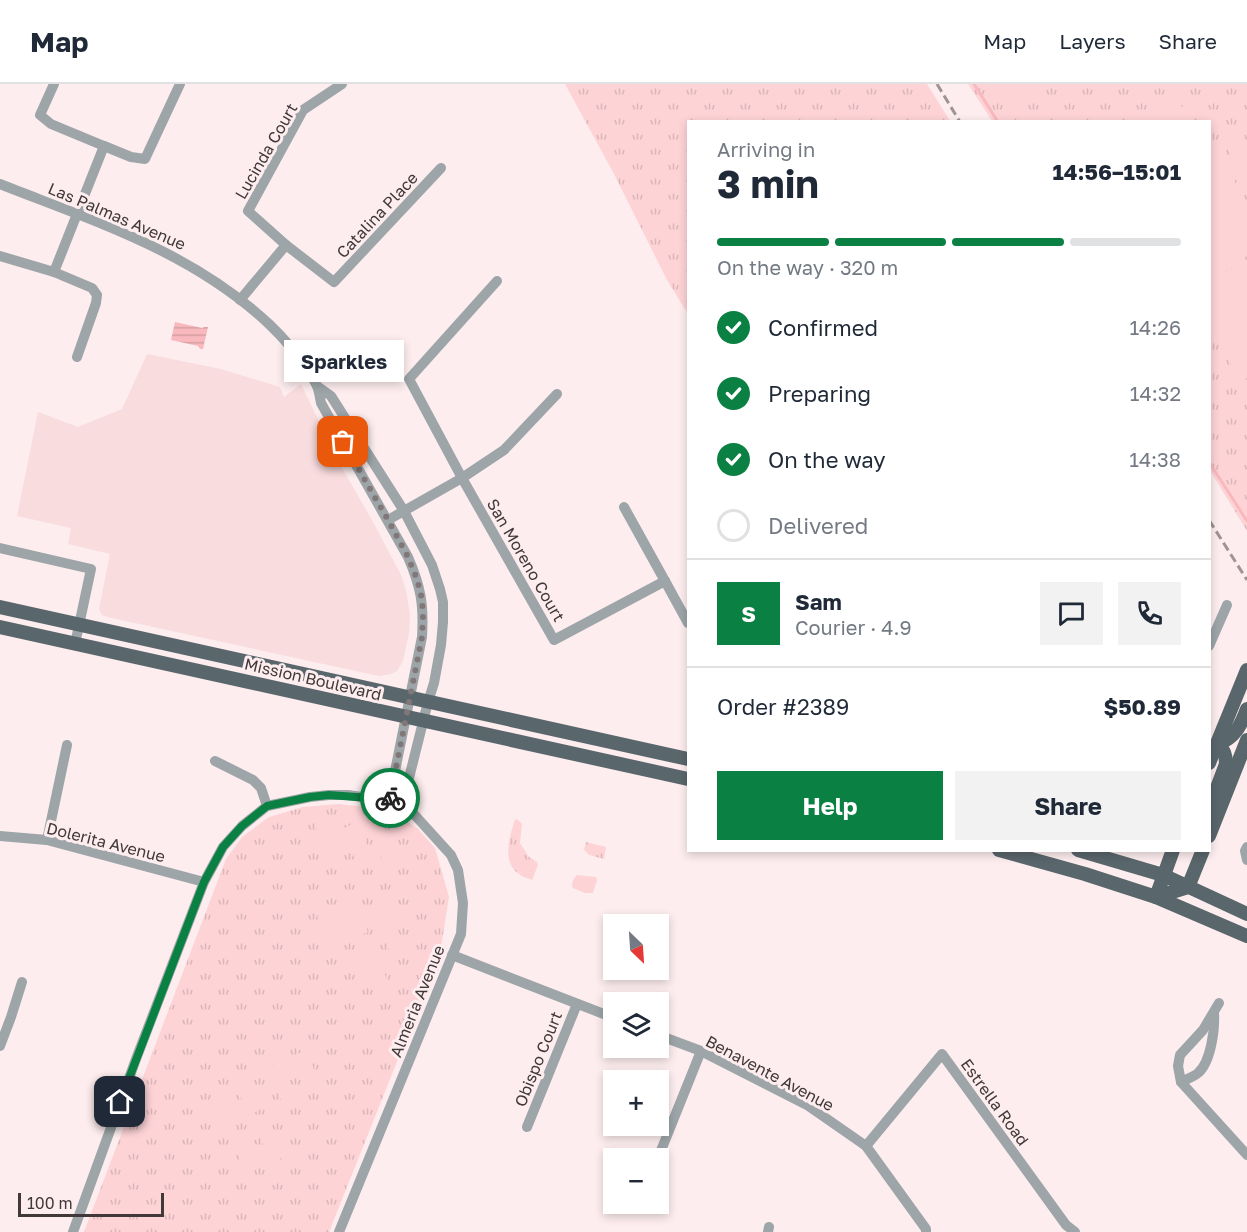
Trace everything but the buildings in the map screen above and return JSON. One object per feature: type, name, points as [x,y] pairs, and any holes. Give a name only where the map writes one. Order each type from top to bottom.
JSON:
[{"type":"main road","name":"Mission Boulevard","points":[[0,607],[687,759]]},
{"type":"main road","name":"Mission Boulevard","points":[[0,627],[687,779]]},
{"type":"main road","points":[[1213,742],[1247,670]]},
{"type":"main road","points":[[1213,742],[1229,740],[1242,722],[1247,708]]},
{"type":"main road","points":[[1211,831],[1247,740]]},
{"type":"main road","points":[[1211,804],[1226,764],[1224,752],[1213,742]]},
{"type":"main road","points":[[1006,852],[1156,897],[1247,936]]},
{"type":"main road","points":[[1085,852],[1163,875],[1247,914]]},
{"type":"main road","points":[[1156,897],[1172,852]]},
{"type":"main road","points":[[1188,887],[1202,852]]},
{"type":"main road","points":[[1156,897],[1188,887]]},
{"type":"street","points":[[54,84],[40,115],[51,124],[104,146],[145,159],[180,84]]},
{"type":"street","name":"Lucinda Court","points":[[334,282],[248,212],[303,110],[342,84]]},
{"type":"street","points":[[54,272],[104,146]]},
{"type":"street","name":"Catalina Place","points":[[334,282],[441,168]]},
{"type":"street","name":"Las Palmas Avenue","points":[[0,184],[146,242],[181,260],[217,282],[259,315],[301,359],[317,386],[321,403],[408,557],[422,599],[422,637],[389,801]]},
{"type":"street","points":[[240,300],[286,245]]},
{"type":"street","points":[[0,256],[54,272],[92,288],[97,295],[96,303],[77,357]]},
{"type":"street","points":[[462,478],[409,379],[497,281]]},
{"type":"street","name":"Las Palmas Avenue","points":[[317,386],[331,396],[404,511],[441,589],[443,602],[441,645],[434,683],[402,806]]},
{"type":"street","points":[[388,520],[462,478],[504,450],[557,394]]},
{"type":"street","name":"San Moreno Court","points":[[462,478],[554,640],[665,581]]},
{"type":"street","points":[[624,507],[687,621]]},
{"type":"street","points":[[0,548],[91,569],[75,644]]},
{"type":"street","points":[[1211,641],[1227,605]]},
{"type":"street","points":[[46,840],[68,745]]},
{"type":"street","points":[[73,1232],[204,882],[223,847],[242,826],[267,806],[261,788],[253,780],[215,761]]},
{"type":"street","name":"Almeria Avenue","points":[[267,806],[329,795],[359,796],[389,801],[412,812],[451,855],[458,870],[463,903],[461,934],[339,1232]]},
{"type":"street","name":"Dolerita Avenue","points":[[0,836],[46,840],[204,882]]},
{"type":"street","points":[[1247,847],[1245,851],[1247,860]]},
{"type":"street","points":[[452,954],[603,1014]]},
{"type":"street","points":[[0,1046],[22,982]]},
{"type":"street","name":"Obispo Court","points":[[526,1127],[577,1004]]},
{"type":"street","points":[[1181,1082],[1198,1074],[1204,1065],[1212,1039],[1216,1008],[1203,1030],[1180,1055],[1178,1066],[1181,1082],[1247,1155]]},
{"type":"street","name":"Benavente Avenue","points":[[669,1039],[701,1052],[807,1105],[866,1146],[926,1232]]},
{"type":"street","points":[[662,1148],[701,1052]]},
{"type":"street","name":"Estrella Road","points":[[866,1146],[942,1054],[1066,1225],[1075,1232]]},
{"type":"shaded area","points":[[175,322],[202,328],[208,327],[203,349],[171,340]]},
{"type":"shaded area","points":[[147,354],[221,369],[280,387],[284,397],[301,384],[338,461],[401,575],[410,615],[403,661],[397,671],[379,676],[102,615],[99,609],[110,554],[68,544],[71,528],[17,516],[38,412],[78,427],[122,409]]},
{"type":"green space","points":[[565,84],[927,84],[949,120],[687,120],[687,312],[667,280],[614,174]]},
{"type":"green space","points":[[968,84],[1247,84],[1247,531],[1211,472],[1211,120],[991,120]]},
{"type":"green space","points":[[996,84],[1055,84],[1012,111]]},
{"type":"green space","points":[[1177,96],[1188,120],[1157,120],[1151,108]]},
{"type":"green space","points":[[1247,140],[1247,190],[1228,148]]},
{"type":"green space","points":[[1221,152],[1247,208],[1247,256],[1211,273],[1211,156]]},
{"type":"green space","points":[[1247,261],[1247,378],[1239,381],[1211,321],[1211,278]]},
{"type":"green space","points":[[338,804],[378,808],[397,815],[417,828],[435,848],[449,897],[440,954],[329,1232],[84,1232],[226,859],[242,837],[269,817],[303,807]]},
{"type":"green space","points":[[329,819],[344,851],[329,858],[315,826]]},
{"type":"green space","points":[[515,819],[522,824],[520,843],[529,857],[538,865],[532,880],[520,875],[510,863],[508,848]]},
{"type":"green space","points":[[357,822],[371,854],[356,861],[342,829]]},
{"type":"green space","points":[[384,826],[399,857],[384,864],[370,832]]},
{"type":"green space","points":[[586,842],[606,847],[604,859],[589,855],[584,850]]},
{"type":"green space","points":[[577,875],[596,877],[593,893],[585,893],[573,888],[573,880]]},
{"type":"green space","points":[[354,900],[368,932],[353,938],[339,906]]},
{"type":"green space","points":[[332,910],[346,941],[331,948],[317,916]]},
{"type":"green space","points":[[389,911],[404,943],[389,950],[375,918]]},
{"type":"green space","points":[[375,952],[389,984],[374,990],[360,959]]},
{"type":"green space","points":[[305,1050],[320,1082],[305,1088],[291,1057]]},
{"type":"green space","points":[[281,1062],[295,1093],[281,1100],[266,1068]]},
{"type":"green space","points":[[249,1076],[263,1108],[249,1115],[234,1083]]},
{"type":"green space","points":[[224,1087],[239,1119],[224,1125],[210,1094]]},
{"type":"green space","points":[[271,1125],[286,1156],[271,1163],[257,1131]]},
{"type":"green space","points":[[247,1136],[262,1167],[247,1174],[232,1143]]},
{"type":"waterway","points":[[974,84],[997,120]]},
{"type":"waterway","points":[[1211,465],[1247,521]]},
{"type":"railway","points":[[937,84],[959,120]]},
{"type":"railway","points":[[1211,523],[1247,580]]},
{"type":"way so far","points":[[343,442],[408,557],[422,599],[422,637],[390,798]]},
{"type":"place","name":"Sparkles","points":[[343,442]]},
{"type":"route","points":[[120,1102],[204,882],[223,847],[242,826],[267,806],[329,795],[348,795],[389,801],[390,798]]}]
